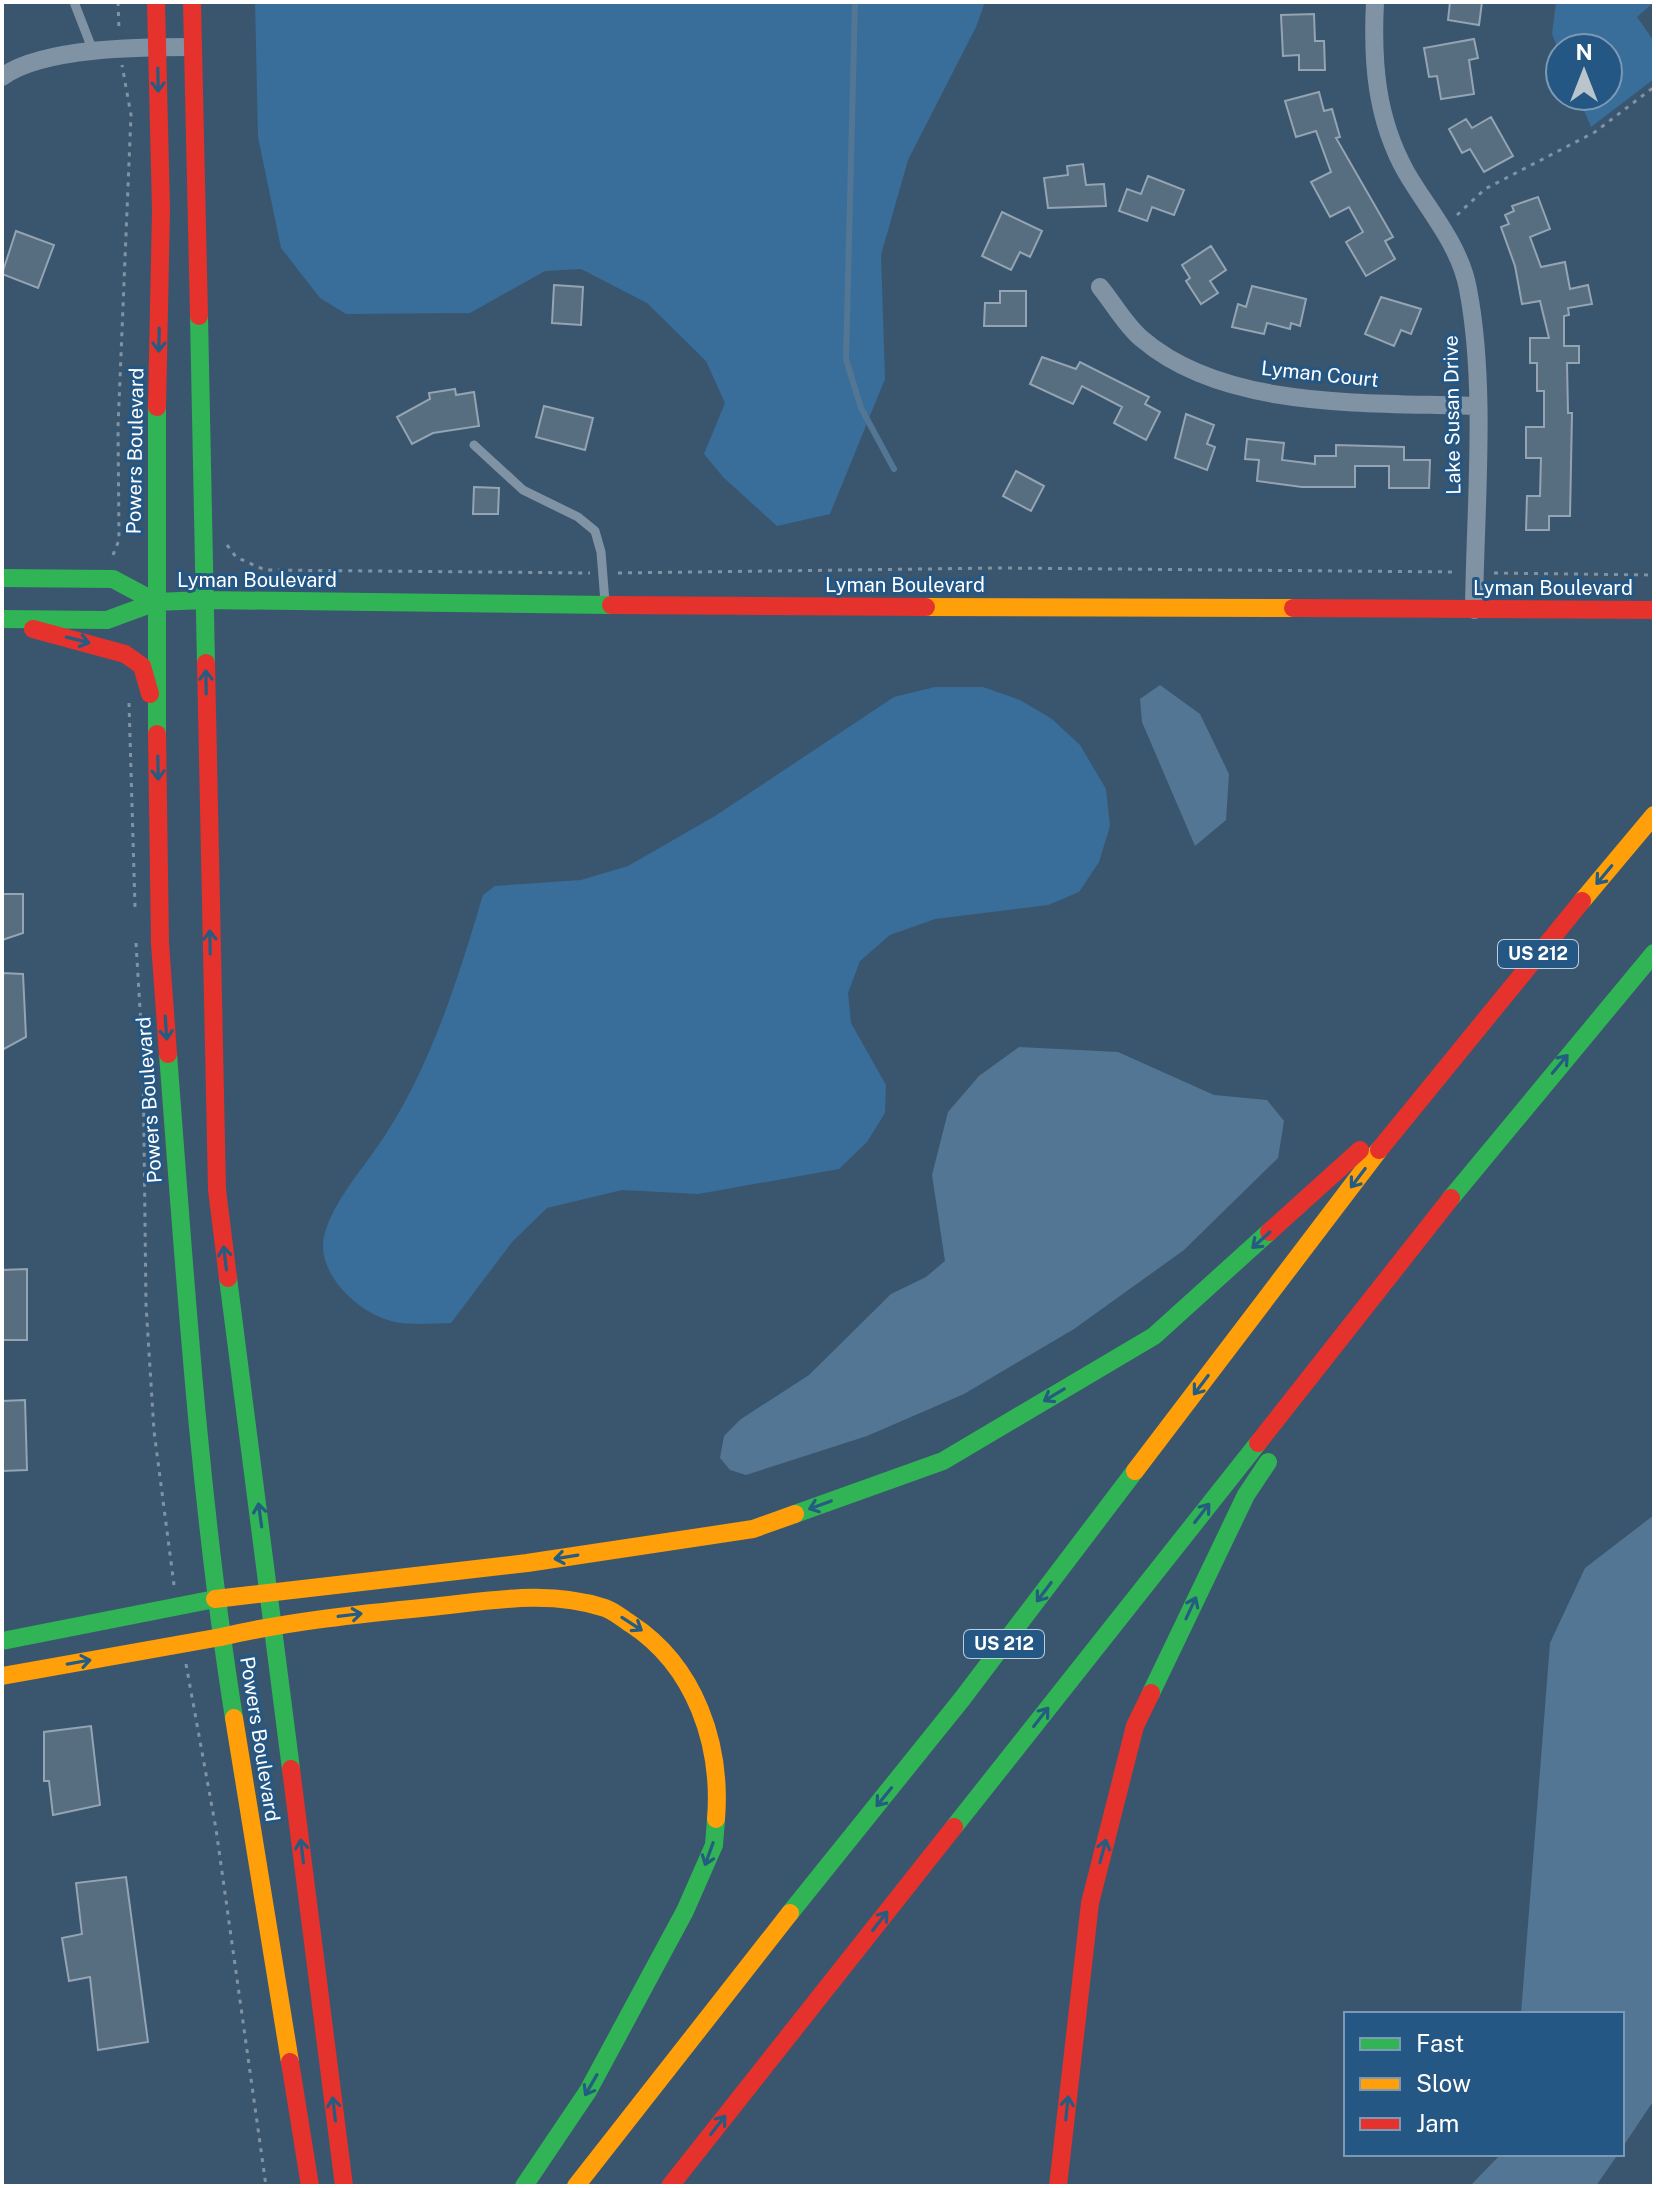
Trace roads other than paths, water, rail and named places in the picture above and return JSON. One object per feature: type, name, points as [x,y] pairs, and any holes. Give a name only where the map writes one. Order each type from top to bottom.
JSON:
[{"type":"main road","name":"Powers Boulevard","points":[[156,2],[161,210],[156,602],[160,943],[190,1347],[215,1599],[310,2182]]},
{"type":"main road","name":"Powers Boulevard","points":[[192,2],[217,1190],[271,1592],[344,2186]]},
{"type":"main road","name":"Lyman Boulevard","points":[[2,578],[113,579],[156,602]]},
{"type":"main road","name":"Lyman Boulevard","points":[[2,621],[107,620],[156,602],[204,600],[605,606],[1654,610]]},
{"type":"main road","points":[[2,621],[97,645],[125,654],[142,666],[157,736]]},
{"type":"main road","name":"US 212","points":[[576,2186],[713,2008],[962,1699],[1422,1093],[1654,815]]},
{"type":"main road","points":[[670,2186],[1510,1124],[1654,953]]},
{"type":"main road","points":[[2,1641],[215,1599],[527,1563],[753,1529],[943,1461],[1154,1336],[1422,1093]]},
{"type":"main road","points":[[1058,2186],[1090,1903],[1135,1726],[1246,1495],[1510,1124]]},
{"type":"main road","points":[[2,1676],[273,1625],[488,1598],[538,1596],[607,1608],[654,1639],[687,1681],[711,1736],[718,1793],[714,1845],[685,1911],[588,2091],[524,2186]]},
{"type":"street","name":"Lake Susan Drive","points":[[1375,2],[1372,52],[1378,102],[1405,170],[1443,228],[1468,287],[1476,406],[1474,610]]},
{"type":"street","points":[[2,77],[34,62],[93,51],[192,47]]},
{"type":"street","name":"Lyman Court","points":[[1100,287],[1142,339],[1214,380],[1265,393],[1476,406]]},
{"type":"lane","points":[[74,2],[93,51]]},
{"type":"lane","points":[[474,445],[538,500],[589,523],[599,539],[605,606]]},
{"type":"waterway","points":[[855,2],[846,359],[861,408],[894,469]]}]
